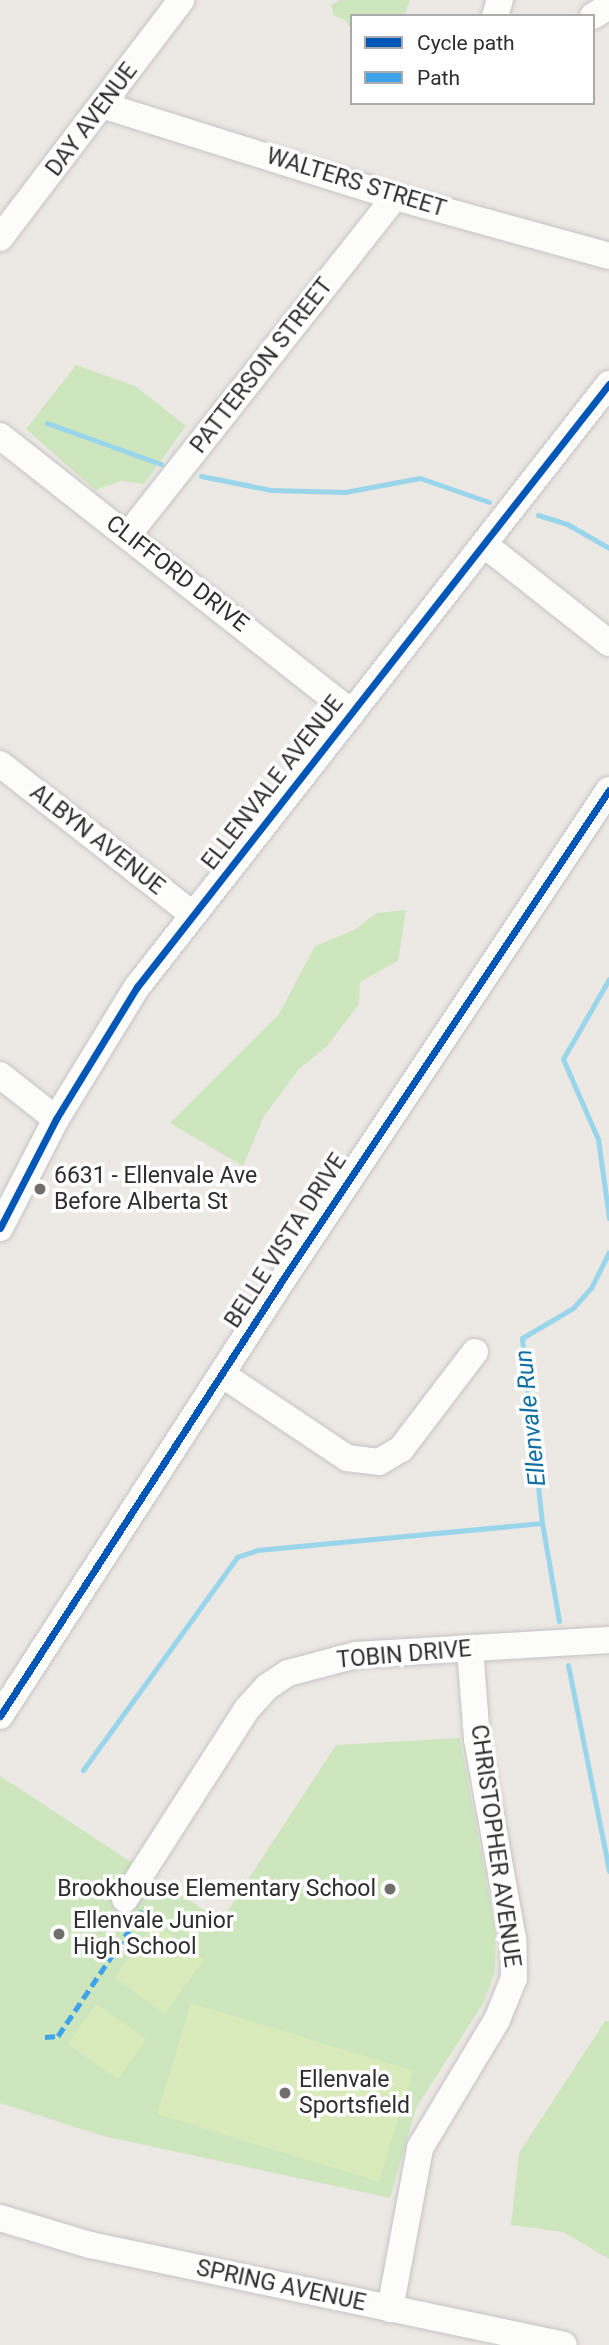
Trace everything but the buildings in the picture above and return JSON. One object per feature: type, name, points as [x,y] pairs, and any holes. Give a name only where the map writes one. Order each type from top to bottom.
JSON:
[{"type":"street","name":"DAY AVENUE","points":[[0,238],[105,106],[181,0]]},
{"type":"street","name":"WALTERS STREET","points":[[105,106],[395,197],[609,256]]},
{"type":"street","name":"PATTERSON STREET","points":[[128,535],[395,197]]},
{"type":"street","name":"ELLENVALE AVENUE","points":[[0,1228],[56,1119],[107,1030],[193,915],[609,384]]},
{"type":"street","name":"CLIFFORD DRIVE","points":[[0,436],[352,713]]},
{"type":"street","points":[[485,545],[609,643]]},
{"type":"street","name":"ALBYN AVENUE","points":[[0,764],[193,915]]},
{"type":"street","name":"BELLE VISTA DRIVE","points":[[0,1716],[223,1375],[601,820],[609,790]]},
{"type":"street","points":[[0,1075],[56,1119]]},
{"type":"street","points":[[223,1375],[347,1458],[379,1462],[401,1449],[475,1352]]},
{"type":"street","name":"TOBIN DRIVE","points":[[125,1899],[247,1709],[278,1680],[319,1663],[356,1656],[609,1640]]},
{"type":"street","name":"CHRISTOPHER AVENUE","points":[[390,2309],[419,2148],[497,2020],[514,1978],[513,1939],[477,1739],[470,1649]]},
{"type":"street","name":"SPRING AVENUE","points":[[0,2218],[90,2245],[551,2344]]},
{"type":"green space","points":[[340,0],[410,0],[405,14],[350,14],[350,27],[345,20],[334,16],[331,5]]},
{"type":"green space","points":[[76,365],[135,386],[186,426],[144,484],[121,481],[95,490],[26,429]]},
{"type":"green space","points":[[406,910],[398,961],[360,982],[359,1004],[327,1046],[298,1070],[264,1116],[243,1166],[170,1123],[279,1014],[315,946],[354,930],[377,913]]},
{"type":"green space","points":[[460,1738],[496,1933],[495,1971],[484,2002],[416,2108],[390,2198],[103,2136],[0,2103],[0,1776],[221,1921],[336,1745]]},
{"type":"green space","points":[[154,1923],[204,1959],[165,2014],[115,1977]]},
{"type":"green space","name":"Ellenvale Sportsfield","points":[[191,2003],[413,2071],[379,2182],[157,2114]]},
{"type":"green space","points":[[96,2004],[146,2039],[118,2079],[68,2044]]},
{"type":"green space","points":[[605,2021],[609,2021],[609,2259],[563,2232],[511,2225],[519,2153]]},
{"type":"waterway","name":"Ellenvale Run","points":[[47,423],[161,464]]},
{"type":"waterway","name":"Ellenvale Run","points":[[201,476],[271,490],[345,492],[420,478],[489,502]]},
{"type":"waterway","name":"Ellenvale Run","points":[[538,515],[567,524],[609,548]]},
{"type":"waterway","name":"Ellenvale Run","points":[[609,979],[563,1059],[598,1139],[609,1218]]},
{"type":"waterway","name":"Ellenvale Run","points":[[559,1621],[542,1523],[522,1338],[573,1308],[591,1288],[609,1252]]},
{"type":"waterway","points":[[83,1770],[237,1557],[257,1550],[542,1523]]},
{"type":"waterway","name":"Ellenvale Run","points":[[568,1665],[609,1871]]},
{"type":"marked path","points":[[45,2037],[58,2036],[142,1911]]},
{"type":"cycle path","points":[[0,1228],[56,1119],[137,987],[609,384]]},
{"type":"cycle path","points":[[0,1716],[285,1276],[609,790]]},
{"type":"place","name":"6631 - Ellenvale Ave Before Alberta St","points":[[40,1189]]},
{"type":"place","name":"Brookhouse Elementary School","points":[[390,1889]]},
{"type":"place","name":"Ellenvale Junior High School","points":[[59,1934]]},
{"type":"place","name":"Ellenvale Sportsfield","points":[[285,2093]]}]
